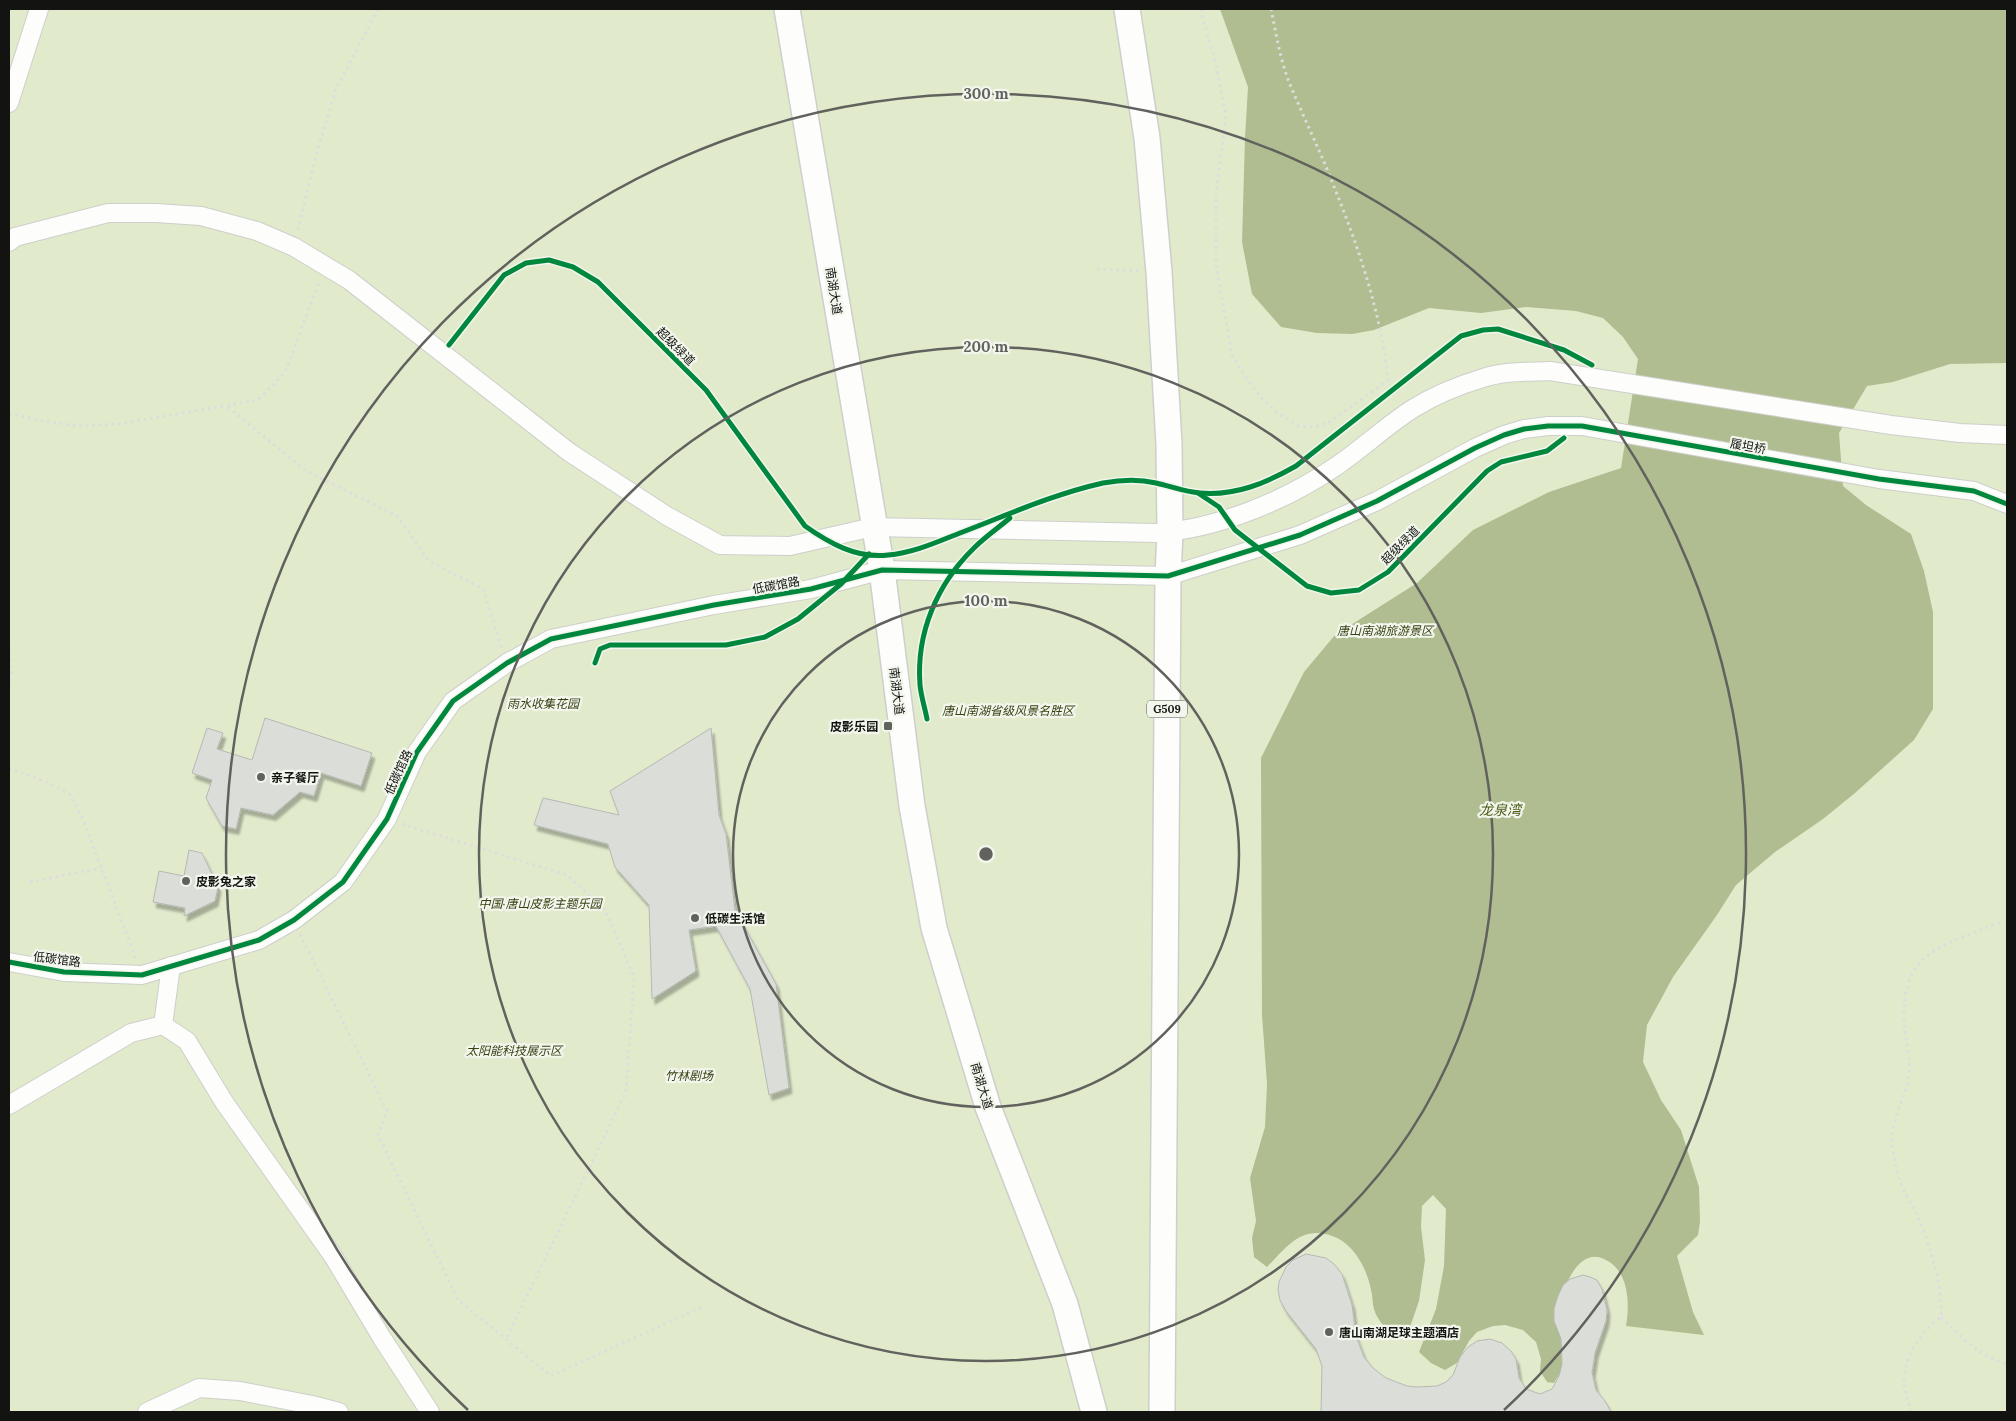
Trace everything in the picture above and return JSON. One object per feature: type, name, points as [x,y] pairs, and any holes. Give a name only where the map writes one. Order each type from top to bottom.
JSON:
[{"type":"highway","name":"南湖大道","points":[[787,9],[873,527],[882,570],[912,806],[934,928],[988,1107],[1065,1304],[1094,1412]]},
{"type":"highway","name":"G509","points":[[1127,9],[1147,138],[1159,272],[1169,444],[1170,532],[1168,576],[1162,1412]]},
{"type":"street","points":[[9,103],[39,9]]},
{"type":"street","points":[[11,239],[108,213],[156,213],[201,216],[257,231],[294,247],[349,280],[569,452],[667,516],[720,545],[790,546],[873,527],[1170,532],[1194,528],[1261,506],[1300,488],[1337,466],[1415,408],[1457,387],[1476,380],[1514,372],[1550,371],[1891,425],[1960,433],[2007,435]]},
{"type":"street","name":"履坦桥","points":[[1168,576],[1300,535],[1377,500],[1474,448],[1524,429],[1548,426],[1582,426],[1879,479],[1974,491],[2007,504]]},
{"type":"street","name":"低碳馆路","points":[[9,962],[64,972],[142,975],[259,940],[294,920],[343,882],[387,819],[417,752],[453,701],[507,663],[551,639],[714,605],[811,589],[882,570],[1168,576]]},
{"type":"street","points":[[163,1025],[171,966]]},
{"type":"street","points":[[9,1105],[131,1033],[163,1025],[187,1041],[224,1102],[333,1256],[382,1338],[430,1412]]},
{"type":"street","points":[[146,1412],[198,1388],[240,1391],[339,1412]]},
{"type":"path","points":[[294,247],[316,155],[336,89],[378,9]]},
{"type":"path","points":[[1200,9],[1214,56],[1226,115],[1216,194],[1216,266],[1232,355],[1261,398],[1278,413],[1298,426],[1314,427],[1330,422],[1388,380],[1385,352],[1373,297],[1357,245],[1289,81],[1280,52],[1271,9]]},
{"type":"path","points":[[9,414],[42,422],[78,426],[120,424],[227,407],[258,400],[285,373],[326,265]]},
{"type":"path","points":[[1097,269],[1159,272]]},
{"type":"path","points":[[227,407],[306,471],[397,516],[429,561],[482,589],[507,663]]},
{"type":"path","points":[[9,646],[11,672],[9,689]]},
{"type":"path","points":[[9,768],[49,783],[69,794],[83,819],[142,975]]},
{"type":"path","points":[[387,819],[567,875],[605,910],[634,977],[626,1092],[506,1339]]},
{"type":"path","points":[[30,882],[101,868]]},
{"type":"path","points":[[294,920],[387,1111],[378,1135],[458,1300],[551,1376],[702,1307]]},
{"type":"path","points":[[1911,1412],[1904,1381],[1911,1351],[1925,1330],[1941,1317],[1942,1301],[1927,1242],[1919,1220],[1904,1194],[1896,1167],[1892,1136],[1909,1075],[1909,1050],[1904,1019],[1907,989],[1916,965],[1932,950],[2000,922]]},
{"type":"path","points":[[1941,1317],[1972,1346],[1989,1358],[2007,1364]]},
{"type":"green space","name":"唐山南湖旅游景区","points":[[9,9],[2007,9],[2007,1412],[9,1412]]},
{"type":"water","name":"龙泉湾","points":[[1220,9],[2007,9],[2007,363],[1950,364],[1893,382],[1867,386],[1839,433],[1843,486],[1866,505],[1911,534],[1924,571],[1933,612],[1933,709],[1914,740],[1855,793],[1823,819],[1775,852],[1736,885],[1673,977],[1647,1025],[1643,1062],[1661,1100],[1681,1130],[1699,1187],[1700,1222],[1698,1235],[1677,1256],[1693,1312],[1704,1335],[1626,1326],[1628,1307],[1626,1288],[1619,1271],[1604,1259],[1594,1257],[1586,1259],[1578,1265],[1572,1274],[1563,1294],[1560,1313],[1565,1363],[1554,1383],[1547,1382],[1540,1371],[1541,1359],[1536,1342],[1523,1330],[1505,1325],[1493,1326],[1477,1332],[1469,1341],[1457,1363],[1445,1370],[1431,1363],[1419,1352],[1436,1309],[1444,1266],[1446,1209],[1433,1195],[1422,1206],[1421,1227],[1425,1260],[1419,1301],[1410,1327],[1401,1334],[1392,1334],[1379,1319],[1374,1309],[1372,1292],[1363,1266],[1353,1251],[1340,1239],[1321,1233],[1303,1236],[1288,1246],[1267,1267],[1254,1257],[1252,1238],[1256,1221],[1250,1178],[1265,1127],[1267,1084],[1262,1015],[1261,758],[1304,672],[1335,635],[1417,583],[1473,530],[1549,492],[1621,468],[1638,359],[1623,337],[1603,318],[1576,311],[1526,307],[1481,313],[1429,308],[1374,330],[1352,334],[1317,333],[1281,327],[1252,294],[1242,242],[1248,87]]},
{"type":"building","name":"亲子餐厅","points":[[265,718],[372,753],[361,786],[321,773],[314,796],[300,792],[273,815],[241,808],[236,829],[222,826],[206,798],[212,780],[192,773],[207,728],[223,733],[217,749],[252,760]]},
{"type":"building","name":"低碳生活馆","points":[[711,728],[719,815],[726,834],[735,910],[776,984],[789,1088],[769,1095],[750,989],[716,926],[689,930],[696,971],[652,999],[649,905],[615,867],[608,844],[534,825],[543,798],[619,815],[610,791]]},
{"type":"building","name":"皮影兔之家","points":[[189,850],[202,853],[218,887],[215,901],[184,916],[185,908],[153,902],[159,871],[184,876]]},
{"type":"building","name":"唐山南湖足球主题酒店","points":[[1306,1254],[1326,1258],[1342,1274],[1352,1305],[1356,1336],[1364,1357],[1373,1368],[1386,1378],[1407,1386],[1417,1387],[1437,1386],[1446,1382],[1453,1375],[1460,1357],[1468,1347],[1477,1341],[1490,1339],[1502,1343],[1511,1351],[1516,1359],[1519,1378],[1526,1389],[1540,1394],[1552,1389],[1559,1376],[1562,1364],[1561,1339],[1554,1321],[1554,1308],[1558,1296],[1563,1285],[1570,1279],[1583,1275],[1597,1280],[1602,1289],[1607,1310],[1606,1321],[1595,1353],[1592,1373],[1596,1390],[1611,1412],[1321,1412],[1322,1366],[1316,1349],[1286,1311],[1280,1300],[1278,1290],[1279,1282],[1286,1267],[1293,1260]]},
{"type":"cycle path","name":"超级绿道","points":[[449,345],[504,275],[526,263],[549,260],[573,267],[598,282],[706,390],[805,526],[834,544],[854,552],[877,556],[916,550],[1049,499],[1103,483],[1143,481],[1200,493],[1226,492],[1262,483],[1296,466],[1461,336],[1483,330],[1498,329],[1564,350],[1592,365]]},
{"type":"cycle path","points":[[9,962],[64,972],[142,975],[259,940],[294,920],[343,882],[387,819],[417,752],[453,701],[507,663],[551,639],[714,605],[811,589],[882,570],[1168,576],[1300,535],[1377,501],[1475,448],[1504,435],[1524,429],[1548,426],[1582,426],[1879,479],[1974,491],[2007,504]]},
{"type":"cycle path","name":"超级绿道","points":[[1198,493],[1219,507],[1235,530],[1307,586],[1331,593],[1359,590],[1388,572],[1487,471],[1501,462],[1547,451],[1564,438]]},
{"type":"cycle path","points":[[927,719],[921,689],[920,666],[926,628],[932,610],[949,577],[961,562],[978,544],[1010,518]]},
{"type":"cycle path","points":[[595,663],[600,649],[610,645],[726,645],[765,637],[798,619],[841,584],[869,554]]},
{"type":"place","name":"皮影乐园","points":[[888,726]]},
{"type":"place","name":"亲子餐厅","points":[[261,777]]},
{"type":"place","name":"皮影兔之家","points":[[186,881]]},
{"type":"place","name":"低碳生活馆","points":[[695,918]]},
{"type":"place","name":"唐山南湖足球主题酒店","points":[[1329,1332]]},
{"type":"park label","name":"雨水收集花园","points":[[543,703]]},
{"type":"park label","name":"唐山南湖省级风景名胜区","points":[[1008,710]]},
{"type":"park label","name":"中国·唐山皮影主题乐园","points":[[540,903]]},
{"type":"park label","name":"太阳能科技展示区","points":[[514,1050]]},
{"type":"park label","name":"竹林剧场","points":[[689,1075]]}]
